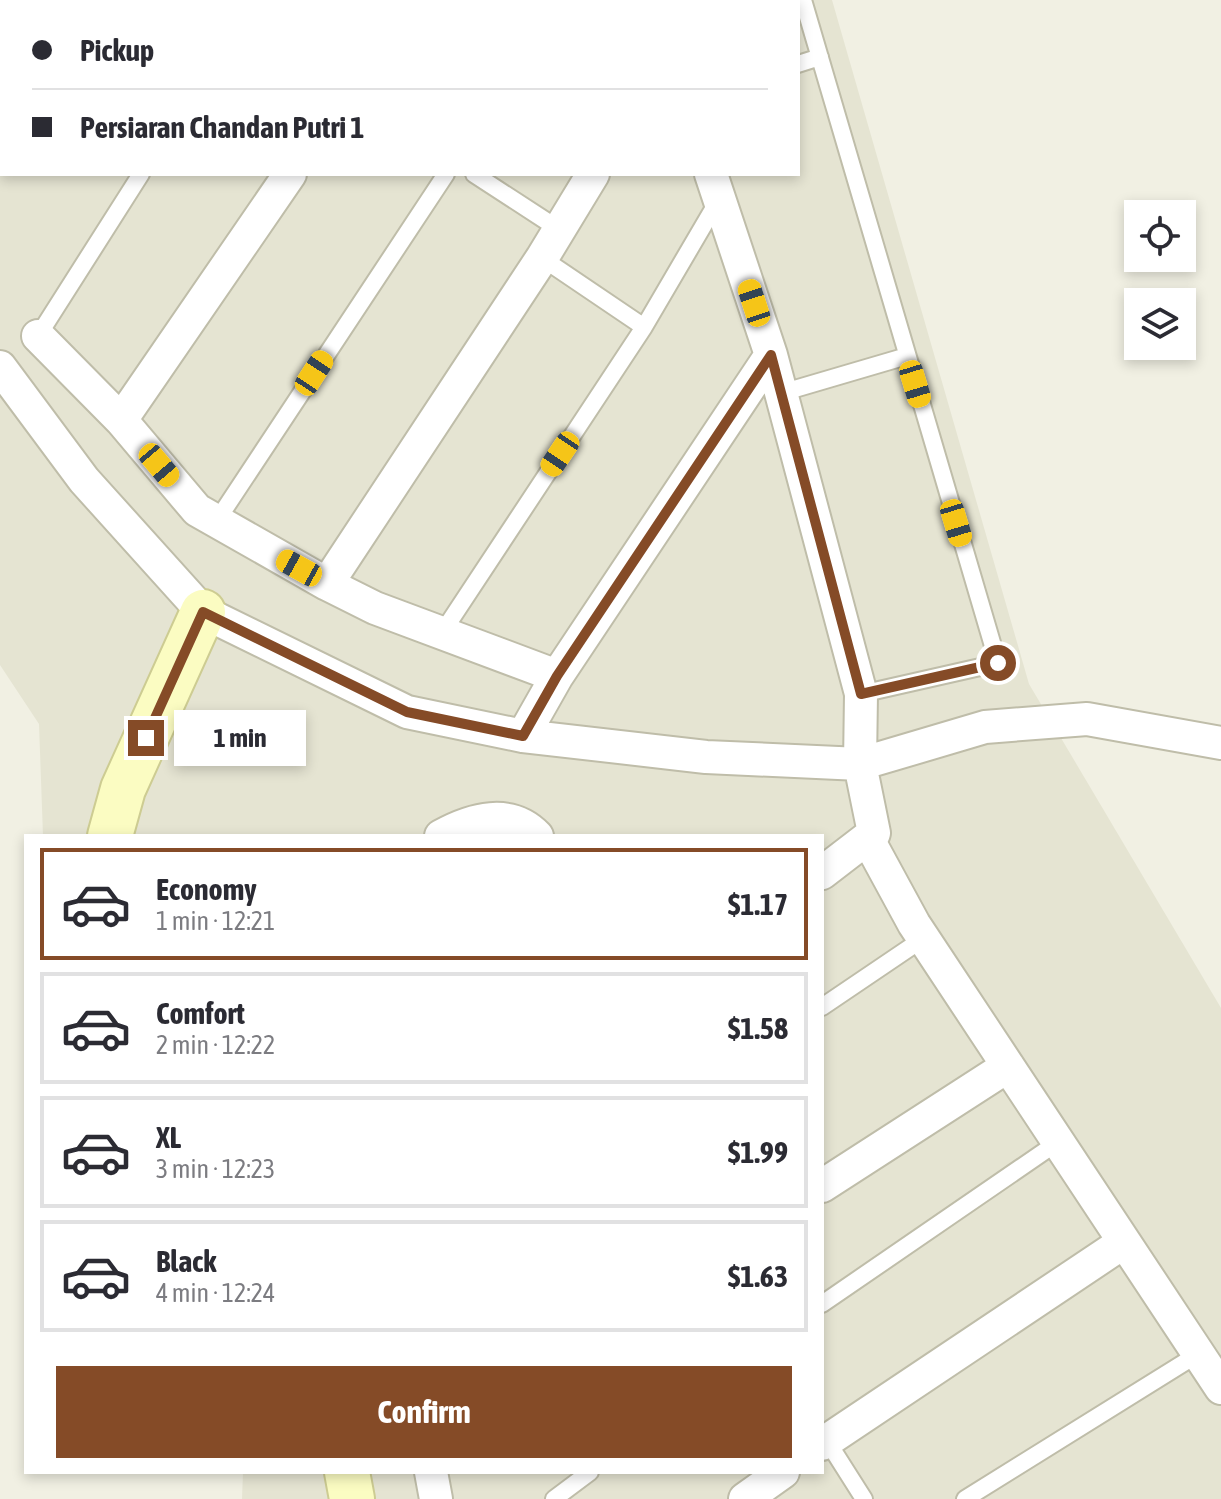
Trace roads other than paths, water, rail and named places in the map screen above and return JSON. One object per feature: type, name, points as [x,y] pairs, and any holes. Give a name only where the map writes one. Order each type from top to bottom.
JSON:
[{"type":"street","points":[[121,420],[289,176]]},
{"type":"street","points":[[327,584],[542,258],[592,176]]},
{"type":"street","points":[[715,186],[771,355],[861,694],[860,764],[874,833],[870,843],[924,938],[1221,1388]]},
{"type":"street","points":[[38,336],[121,420],[197,510],[375,608],[557,676]]},
{"type":"street","points":[[523,736],[557,676],[771,355]]},
{"type":"street","points":[[0,367],[84,480],[203,612],[407,712],[523,736],[706,757],[860,764],[985,727],[1087,719],[1221,743]]},
{"type":"street","points":[[111,834],[123,789],[203,612]]},
{"type":"street","points":[[444,834],[458,826],[504,817],[525,824],[535,834]]},
{"type":"street","points":[[824,871],[874,833]]},
{"type":"street","points":[[824,1185],[1008,1066]]},
{"type":"street","points":[[824,1439],[1124,1242]]},
{"type":"street","points":[[347,1474],[352,1499]]},
{"type":"street","points":[[431,1474],[436,1499]]},
{"type":"street","points":[[745,1499],[780,1474]]},
{"type":"lane","points":[[803,0],[998,663],[861,694]]},
{"type":"lane","points":[[800,63],[820,57]]},
{"type":"lane","points":[[38,336],[140,176]]},
{"type":"lane","points":[[216,522],[445,176]]},
{"type":"lane","points":[[477,176],[560,230]]},
{"type":"lane","points":[[442,633],[644,327],[715,186]]},
{"type":"lane","points":[[542,258],[644,327]]},
{"type":"lane","points":[[781,393],[907,356]]},
{"type":"lane","points":[[824,1006],[924,938]]},
{"type":"lane","points":[[824,1303],[1058,1142]]},
{"type":"lane","points":[[965,1499],[1198,1354]]},
{"type":"lane","points":[[824,1439],[864,1499]]},
{"type":"lane","points":[[554,1499],[587,1474]]}]
